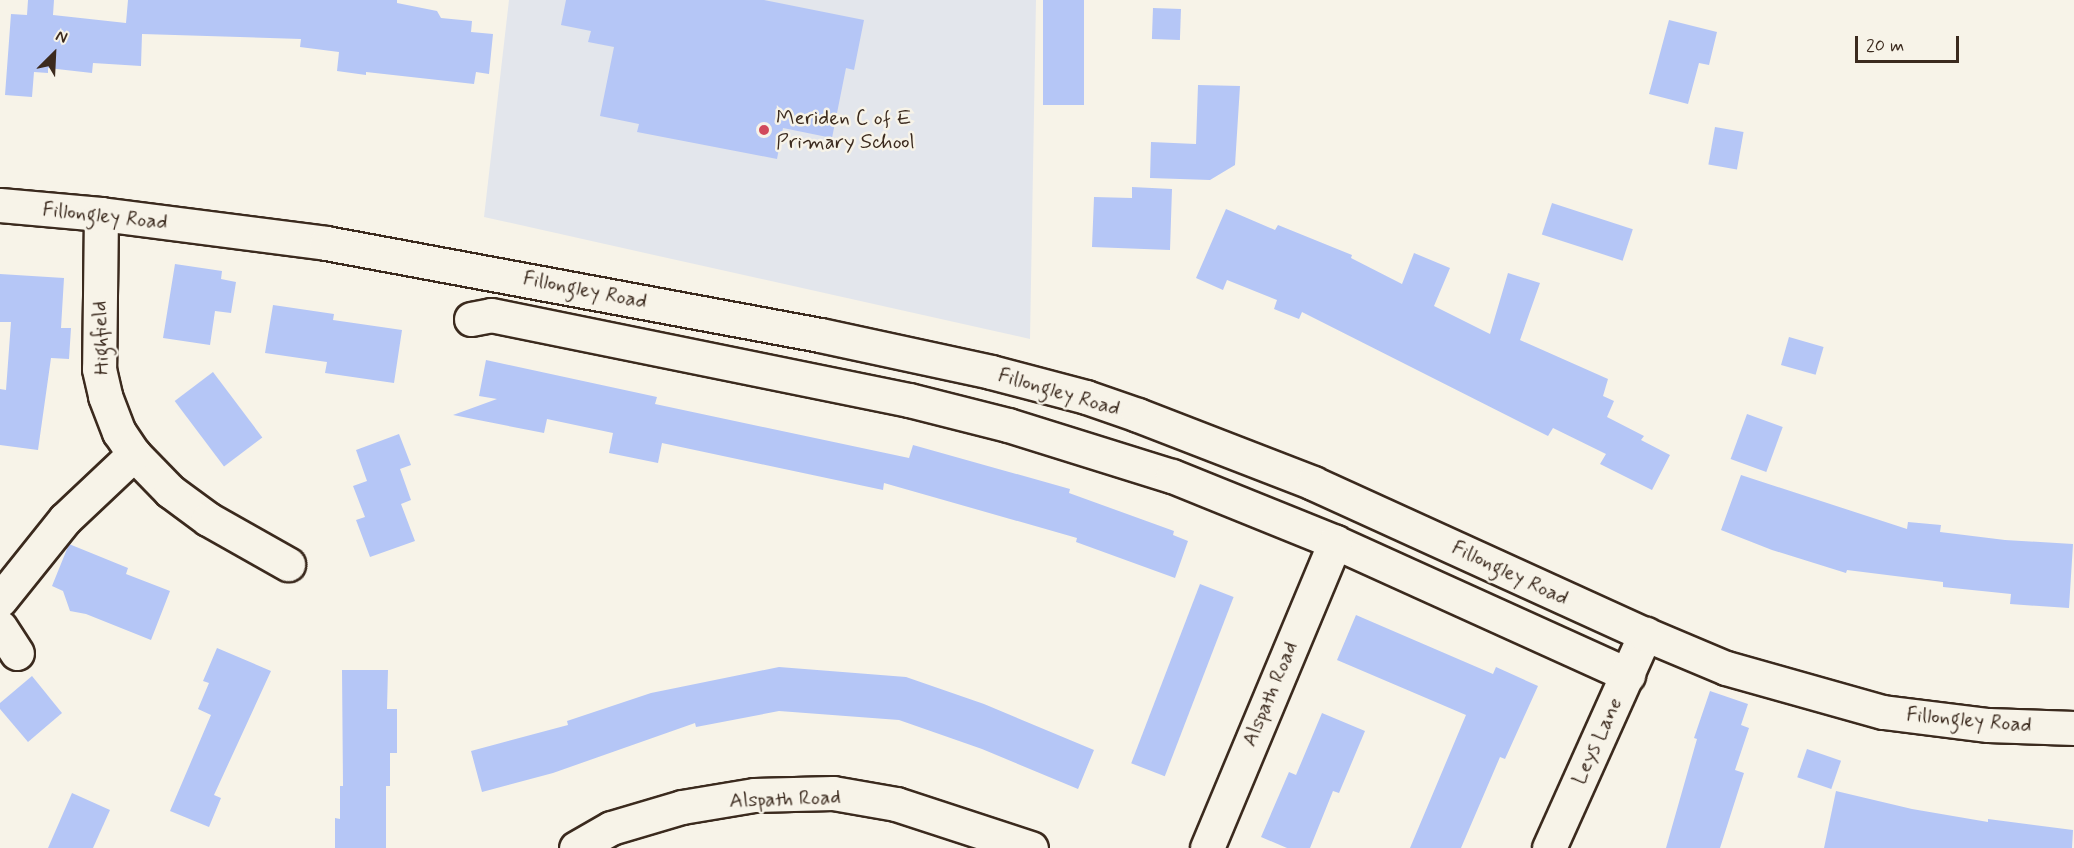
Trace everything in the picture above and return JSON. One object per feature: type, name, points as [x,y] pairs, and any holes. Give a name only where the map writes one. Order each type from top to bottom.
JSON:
[{"type":"street","name":"Fillongley Road","points":[[0,205],[101,214],[326,243],[820,335],[991,372],[1086,398],[1313,483],[1645,634],[1726,668],[1883,712],[1988,725],[2074,728]]},
{"type":"street","name":"Highfield","points":[[101,214],[99,369],[105,396],[119,432],[134,454],[170,491],[208,519],[288,564]]},
{"type":"street","name":"Fillongley Road","points":[[471,319],[491,315],[909,400],[1008,425],[1172,476],[1335,542],[1628,675]]},
{"type":"street","points":[[0,600],[65,519],[134,454]]},
{"type":"street","name":"Alspath Road","points":[[1207,848],[1335,542]]},
{"type":"street","name":"Leys Lane","points":[[1549,848],[1645,634]]},
{"type":"street","name":"Alspath Road","points":[[576,848],[611,828],[682,807],[754,795],[833,793],[896,804],[1031,848]]},
{"type":"shaded area","name":"Meriden C of E Primary School","points":[[509,0],[1036,0],[1030,339],[484,217]]},
{"type":"building","points":[[28,0],[54,0],[53,15],[126,23],[128,0],[397,0],[397,3],[437,11],[441,18],[472,21],[471,32],[493,34],[489,74],[476,72],[474,84],[366,72],[366,75],[337,71],[339,52],[300,47],[301,39],[142,34],[141,66],[93,63],[92,73],[48,68],[48,73],[34,72],[32,97],[5,95],[11,14],[27,15]]},
{"type":"building","points":[[566,0],[764,0],[864,20],[854,70],[846,68],[832,138],[783,128],[777,159],[637,132],[639,124],[600,116],[614,47],[588,42],[591,31],[561,25]]},
{"type":"building","points":[[1043,0],[1084,0],[1084,105],[1043,105]]},
{"type":"building","points":[[1153,8],[1181,9],[1180,40],[1152,39]]},
{"type":"building","points":[[1669,20],[1717,32],[1709,65],[1699,63],[1688,104],[1649,94]]},
{"type":"building","points":[[1198,85],[1240,86],[1235,165],[1210,180],[1150,178],[1151,142],[1196,144]]},
{"type":"building","points":[[1715,127],[1744,132],[1737,169],[1708,164]]},
{"type":"building","points":[[1132,187],[1172,189],[1170,250],[1092,247],[1094,197],[1132,198]]},
{"type":"building","points":[[1552,203],[1633,229],[1623,261],[1542,234]]},
{"type":"building","points":[[1226,209],[1275,230],[1278,225],[1352,255],[1351,258],[1402,284],[1414,253],[1450,268],[1434,306],[1490,334],[1508,273],[1540,283],[1520,340],[1608,379],[1603,396],[1614,401],[1607,417],[1644,436],[1641,440],[1670,455],[1652,490],[1600,464],[1606,454],[1553,428],[1548,436],[1302,312],[1299,319],[1274,309],[1277,300],[1227,280],[1223,290],[1196,278]]},
{"type":"building","points":[[175,264],[222,271],[221,279],[236,282],[231,313],[215,311],[210,345],[163,338]]},
{"type":"building","points":[[0,274],[64,278],[61,328],[71,328],[69,359],[51,358],[38,450],[0,445],[0,389],[6,390],[11,322],[0,322]]},
{"type":"building","points":[[273,305],[334,314],[333,320],[402,330],[394,383],[325,373],[327,362],[265,353]]},
{"type":"building","points":[[1789,337],[1824,347],[1816,375],[1781,365]]},
{"type":"building","points":[[486,360],[657,397],[655,404],[909,458],[913,445],[1070,489],[1069,493],[1174,531],[1173,535],[1188,541],[1175,578],[1076,542],[1077,538],[884,483],[883,490],[662,443],[658,463],[609,453],[613,433],[547,419],[544,433],[453,415],[497,399],[479,396]]},
{"type":"building","points":[[213,372],[262,437],[224,466],[175,401]]},
{"type":"building","points":[[1747,414],[1783,427],[1766,472],[1731,459]]},
{"type":"building","points":[[399,434],[411,465],[400,469],[411,500],[401,504],[415,541],[370,557],[356,520],[365,517],[353,486],[367,481],[356,450]]},
{"type":"building","points":[[1741,475],[1907,529],[1908,522],[1941,525],[1940,532],[2005,540],[2073,544],[2069,608],[2010,604],[2011,594],[1943,587],[1943,582],[1847,570],[1846,573],[1772,550],[1721,530]]},
{"type":"building","points":[[69,544],[128,568],[126,574],[170,591],[151,640],[86,614],[70,611],[63,591],[52,586]]},
{"type":"building","points":[[1200,584],[1234,597],[1165,776],[1131,763]]},
{"type":"building","points":[[1356,615],[1493,674],[1496,667],[1538,686],[1505,759],[1500,757],[1461,848],[1410,848],[1466,715],[1337,660]]},
{"type":"building","points":[[217,648],[271,671],[214,795],[221,798],[209,827],[170,811],[211,715],[198,709],[209,683],[203,681]]},
{"type":"building","points":[[779,667],[906,677],[984,704],[1094,750],[1078,789],[982,749],[899,720],[779,711],[696,727],[695,723],[553,773],[482,792],[471,751],[568,725],[567,721],[651,693]]},
{"type":"building","points":[[342,670],[388,670],[387,709],[397,709],[397,753],[390,753],[390,786],[386,786],[386,848],[335,848],[335,818],[340,819],[340,786],[343,786]]},
{"type":"building","points":[[32,676],[62,713],[28,742],[0,709],[0,703]]},
{"type":"building","points":[[1710,691],[1748,704],[1741,725],[1749,728],[1735,770],[1744,773],[1720,848],[1666,848],[1697,739],[1694,738]]},
{"type":"building","points":[[1322,713],[1365,731],[1339,793],[1333,791],[1310,848],[1287,848],[1261,837],[1289,772],[1296,775]]},
{"type":"building","points":[[1807,749],[1841,761],[1831,789],[1797,777]]},
{"type":"building","points":[[1836,791],[1912,809],[1988,822],[1988,819],[2073,830],[2072,848],[1824,848]]},
{"type":"building","points":[[72,793],[110,810],[93,848],[48,848]]},
{"type":"place","name":"Meriden C of E Primary School","points":[[764,130]]}]
